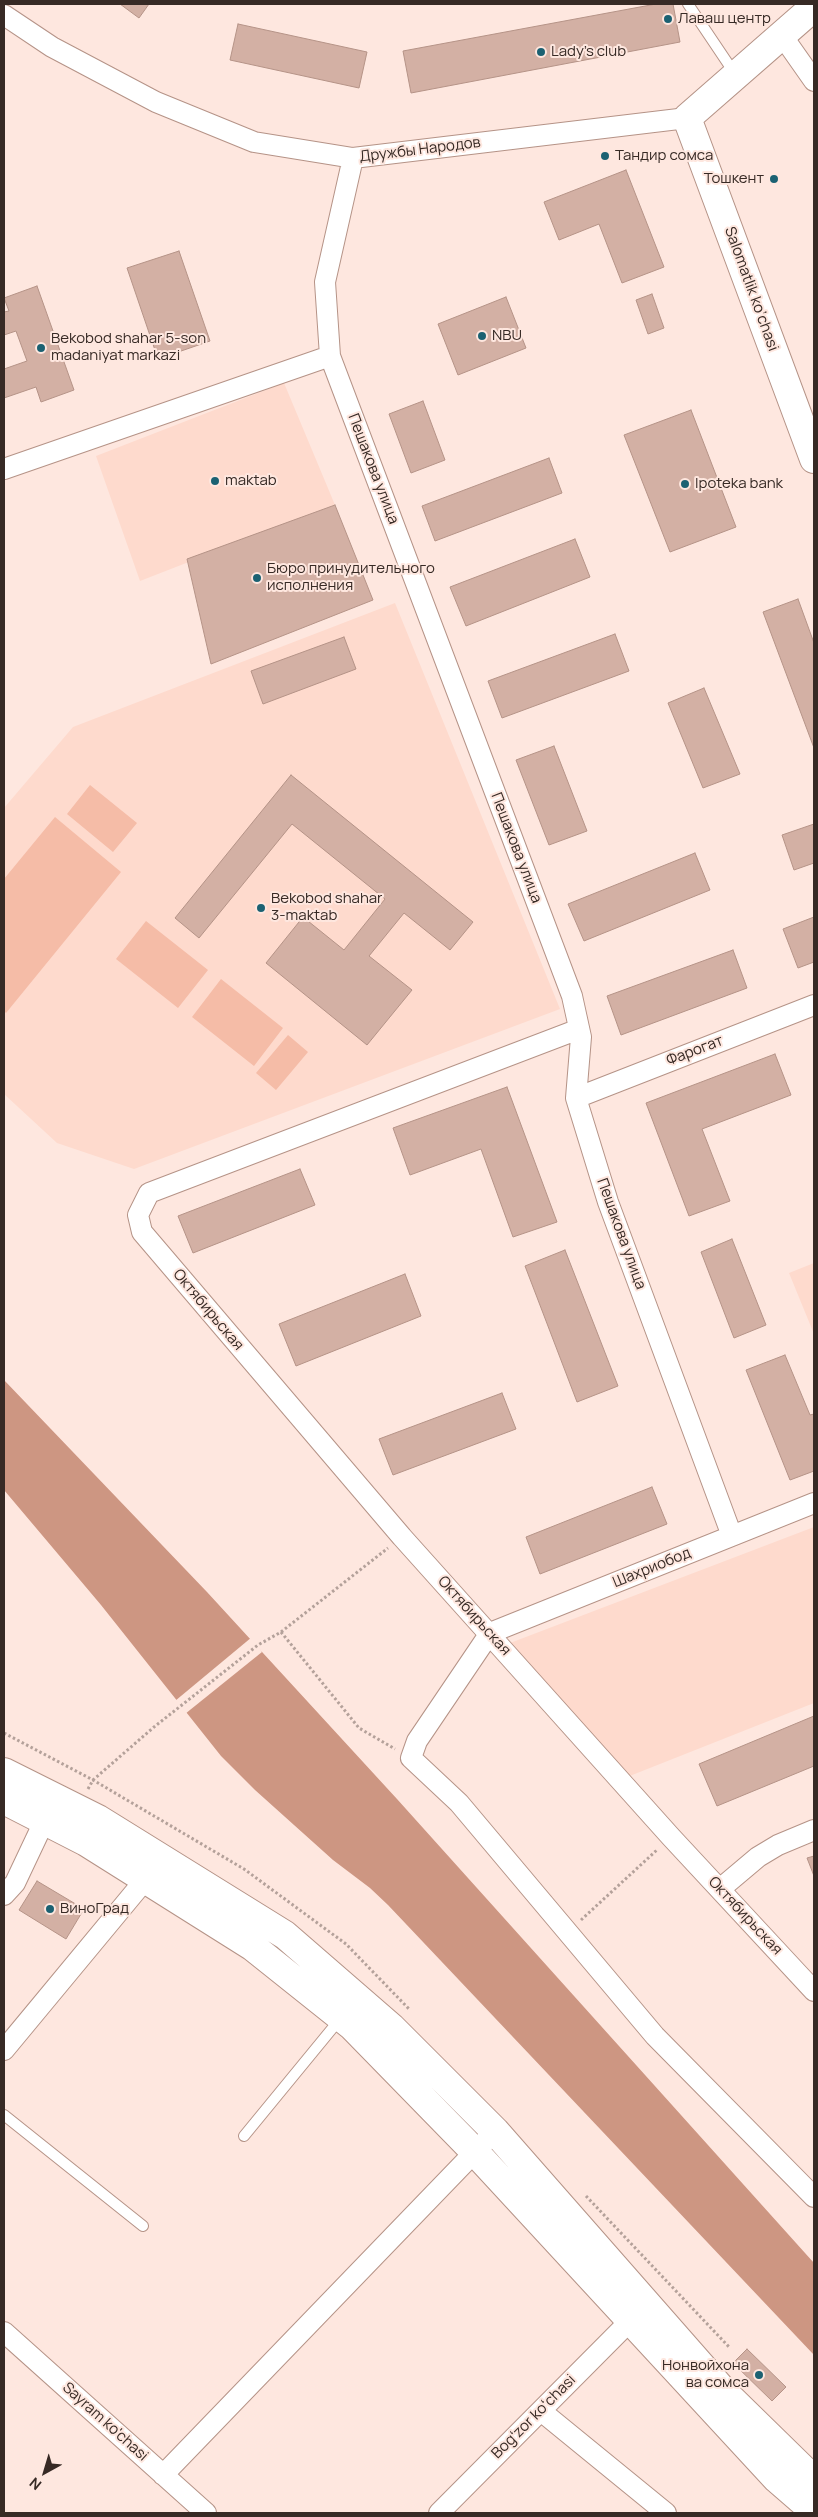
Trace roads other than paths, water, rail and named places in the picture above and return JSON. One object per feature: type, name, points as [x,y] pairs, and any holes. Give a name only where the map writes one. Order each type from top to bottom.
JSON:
[{"type":"main road","points":[[687,118],[814,7]]},
{"type":"main road","name":"Salomatlik ko‘chasi","points":[[687,118],[814,460]]},
{"type":"main road","points":[[4,1772],[59,1809],[154,1868],[285,1935],[391,2027],[494,2131],[725,2393],[814,2480]]},
{"type":"main road","points":[[4,1800],[59,1809],[86,1842],[154,1868],[342,2018],[474,2152],[629,2322],[777,2479],[814,2511]]},
{"type":"street","name":"Дружбы Народов","points":[[4,15],[52,47],[156,102],[254,142],[353,158],[687,118]]},
{"type":"street","points":[[781,34],[814,82]]},
{"type":"street","name":"Пешакова улица","points":[[353,158],[325,282],[330,356],[572,996],[581,1037],[576,1098],[608,1202],[732,1536]]},
{"type":"street","points":[[4,469],[330,356]]},
{"type":"street","name":"Фарогат","points":[[576,1098],[814,1005]]},
{"type":"street","name":"Октябирьская","points":[[579,1029],[149,1193],[138,1215],[142,1232],[402,1537],[671,1837],[814,1991]]},
{"type":"street","name":"Шахриобод","points":[[490,1633],[814,1503]]},
{"type":"street","points":[[490,1633],[418,1742],[411,1758],[459,1804],[656,2036],[814,2197]]},
{"type":"street","points":[[4,1895],[15,1883],[59,1809]]},
{"type":"street","points":[[720,1889],[758,1858],[778,1845],[814,1830]]},
{"type":"street","points":[[4,2050],[154,1868]]},
{"type":"street","points":[[163,2475],[494,2131]]},
{"type":"street","name":"Bogʻzor koʻchasi","points":[[439,2513],[629,2322]]},
{"type":"street","name":"Sayram ko'chasi","points":[[4,2332],[206,2513]]},
{"type":"street","points":[[541,2411],[666,2513]]},
{"type":"lane","points":[[688,4],[736,75]]},
{"type":"lane","points":[[244,2136],[342,2018]]},
{"type":"lane","points":[[4,2115],[143,2226]]},
{"type":"place","name":"Лаваш центр","points":[[668,19]]},
{"type":"place","name":"Lady’s club","points":[[541,52]]},
{"type":"place","name":"Тандир сомса","points":[[605,156]]},
{"type":"place","name":"Тошкент","points":[[774,179]]},
{"type":"place","name":"NBU","points":[[482,336]]},
{"type":"place","name":"Bekobod shahar 5-son madaniyat markazi","points":[[41,348]]},
{"type":"place","name":"maktab","points":[[215,481]]},
{"type":"place","name":"Ipoteka bank","points":[[685,484]]},
{"type":"place","name":"Бюро принудительного исполнения","points":[[257,578]]},
{"type":"place","name":"Bekobod shahar 3-maktab","points":[[261,908]]},
{"type":"place","name":"ВиноГрад","points":[[50,1909]]},
{"type":"place","name":"Нонвойхона ва сомса","points":[[759,2375]]}]
